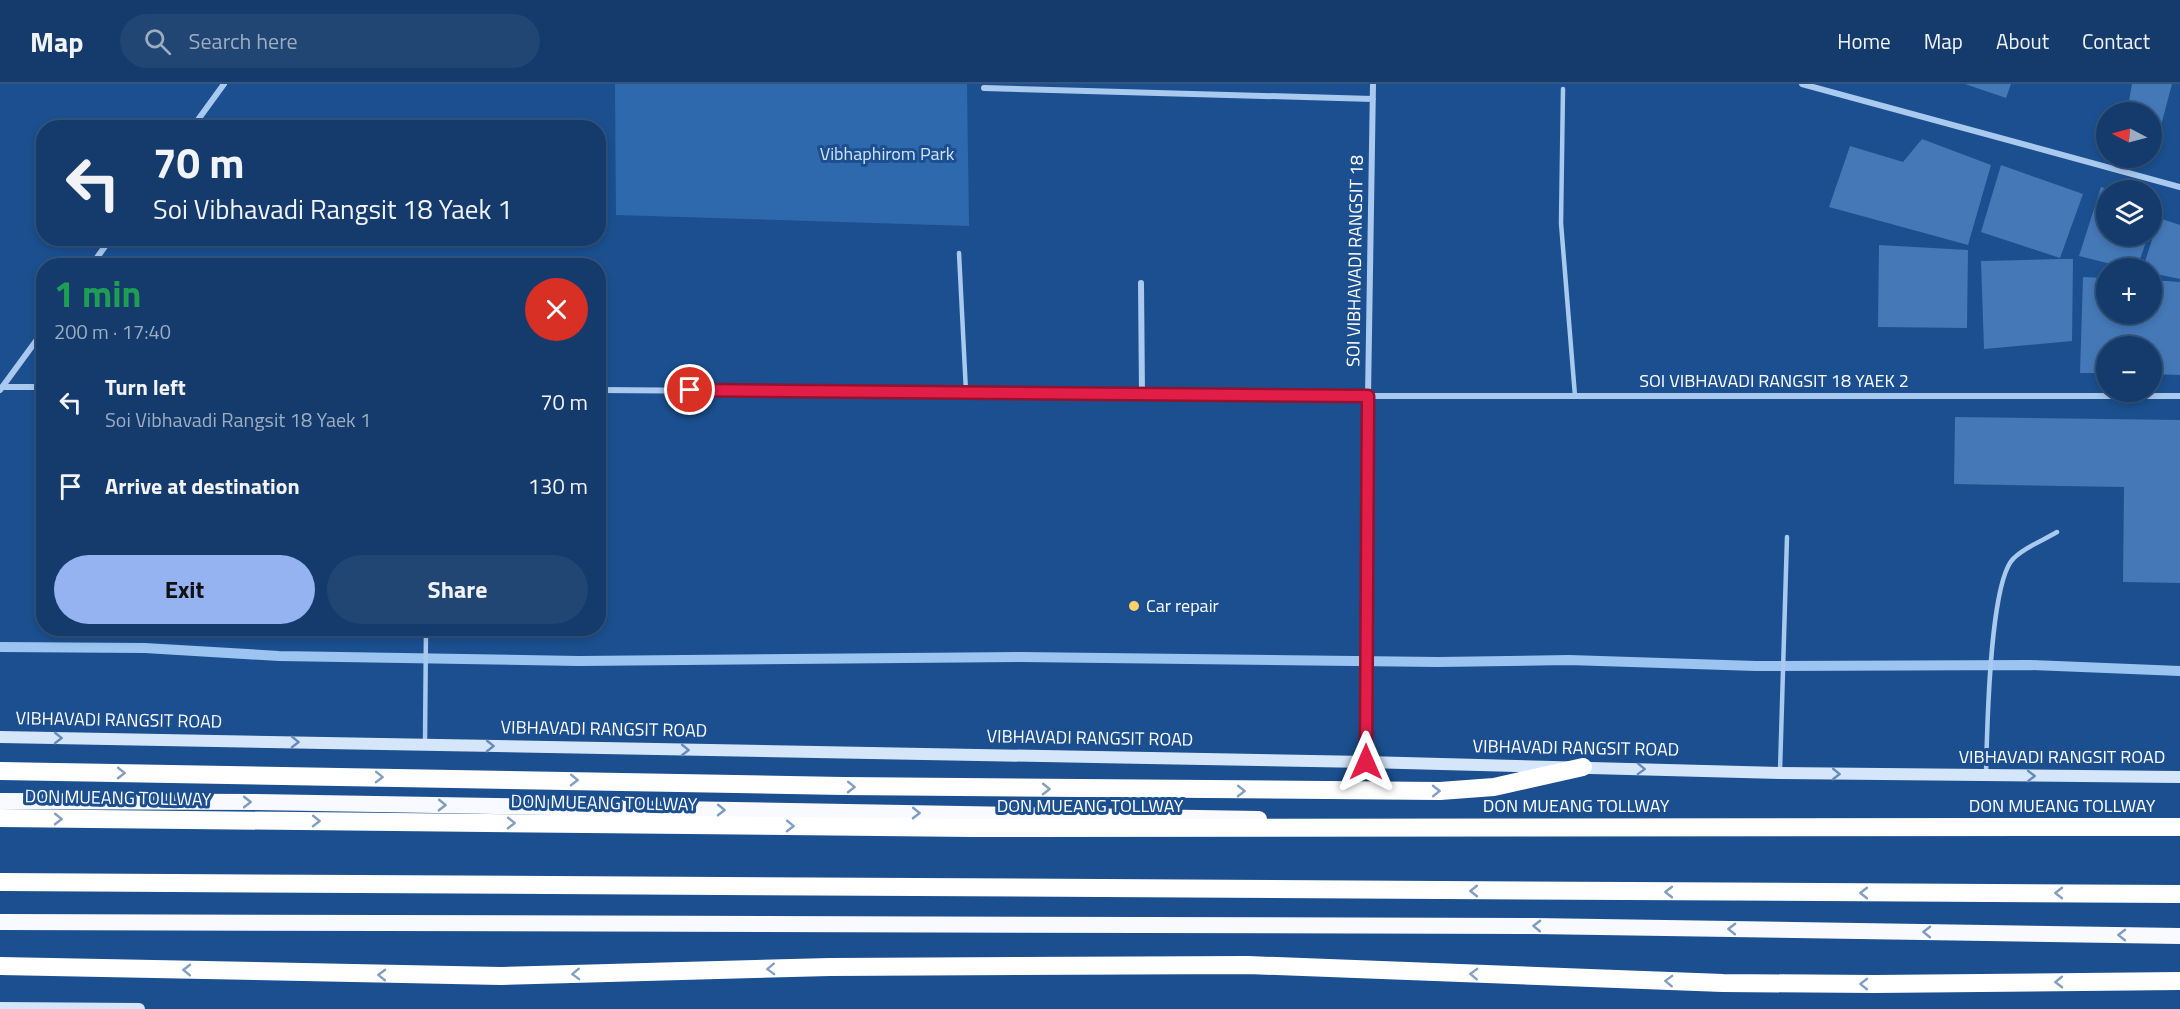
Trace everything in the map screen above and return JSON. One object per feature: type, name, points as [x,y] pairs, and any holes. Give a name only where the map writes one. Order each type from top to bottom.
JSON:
[{"type":"highway","points":[[0,771],[866,787],[1440,791],[1494,787],[1583,767]]},
{"type":"highway","points":[[0,801],[268,802],[1277,819],[2180,821]]},
{"type":"highway","name":"DON MUEANG TOLLWAY","points":[[0,818],[972,828],[2180,827]]},
{"type":"highway","points":[[0,882],[2180,894]]},
{"type":"highway","points":[[0,922],[1522,926],[2180,936]]},
{"type":"highway","points":[[0,966],[501,976],[830,967],[1248,965],[1816,984],[2180,981]]},
{"type":"main road","name":"VIBHAVADI RANGSIT ROAD","points":[[0,737],[1366,762],[1780,773],[2180,777]]},
{"type":"main road","points":[[0,1008],[139,1009]]},
{"type":"street","points":[[198,120],[224,84]]},
{"type":"street","name":"SOI VIBHAVADI RANGSIT 18","points":[[1366,762],[1373,84]]},
{"type":"street","points":[[1802,84],[2180,187]]},
{"type":"street","points":[[984,88],[1373,99]]},
{"type":"street","points":[[1141,283],[1142,394]]},
{"type":"street","points":[[1,388],[36,341]]},
{"type":"street","points":[[1,388],[36,387]]},
{"type":"street","name":"SOI VIBHAVADI RANGSIT 18 YAEK 2","points":[[606,390],[1368,396],[2180,396]]},
{"type":"lane","points":[[1563,89],[1560,223],[1575,396]]},
{"type":"lane","points":[[959,253],[966,392]]},
{"type":"lane","points":[[1986,776],[1989,679],[2002,585],[2013,558],[2057,532]]},
{"type":"lane","points":[[1780,773],[1787,537]]},
{"type":"lane","points":[[425,745],[426,636]]},
{"type":"green space","name":"Vibhaphirom Park","points":[[615,84],[967,84],[969,226],[616,215]]},
{"type":"building","points":[[1965,84],[2011,84],[2006,98]]},
{"type":"building","points":[[2132,84],[2172,84],[2162,122],[2162,102],[2129,102]]},
{"type":"building","points":[[1922,139],[1991,165],[1968,245],[1829,207],[1850,146],[1903,162]]},
{"type":"building","points":[[2001,165],[2083,194],[2060,258],[1981,232]]},
{"type":"building","points":[[2096,203],[2096,246],[2145,246],[2140,258],[2096,258],[2096,260],[2079,256]]},
{"type":"building","points":[[2162,219],[2180,225],[2180,279],[2162,275],[2162,258],[2146,258],[2150,246],[2162,246]]},
{"type":"building","points":[[1879,245],[1968,250],[1967,328],[1878,327]]},
{"type":"building","points":[[2073,259],[2072,341],[1984,349],[1981,261]]},
{"type":"building","points":[[2083,277],[2096,278],[2096,324],[2162,324],[2162,281],[2180,282],[2180,375],[2162,374],[2162,336],[2096,336],[2096,373],[2080,373]]},
{"type":"building","points":[[1955,417],[2180,420],[2180,583],[2123,582],[2124,487],[1954,484]]},
{"type":"waterway","points":[[0,647],[145,648],[279,656],[579,661],[1021,657],[1438,662],[1569,660],[1756,666],[2030,665],[2180,671]]},
{"type":"place","name":"Car repair","points":[[1134,606]]},
{"type":"route","points":[[690,390],[1368,396],[1366,762]]}]
